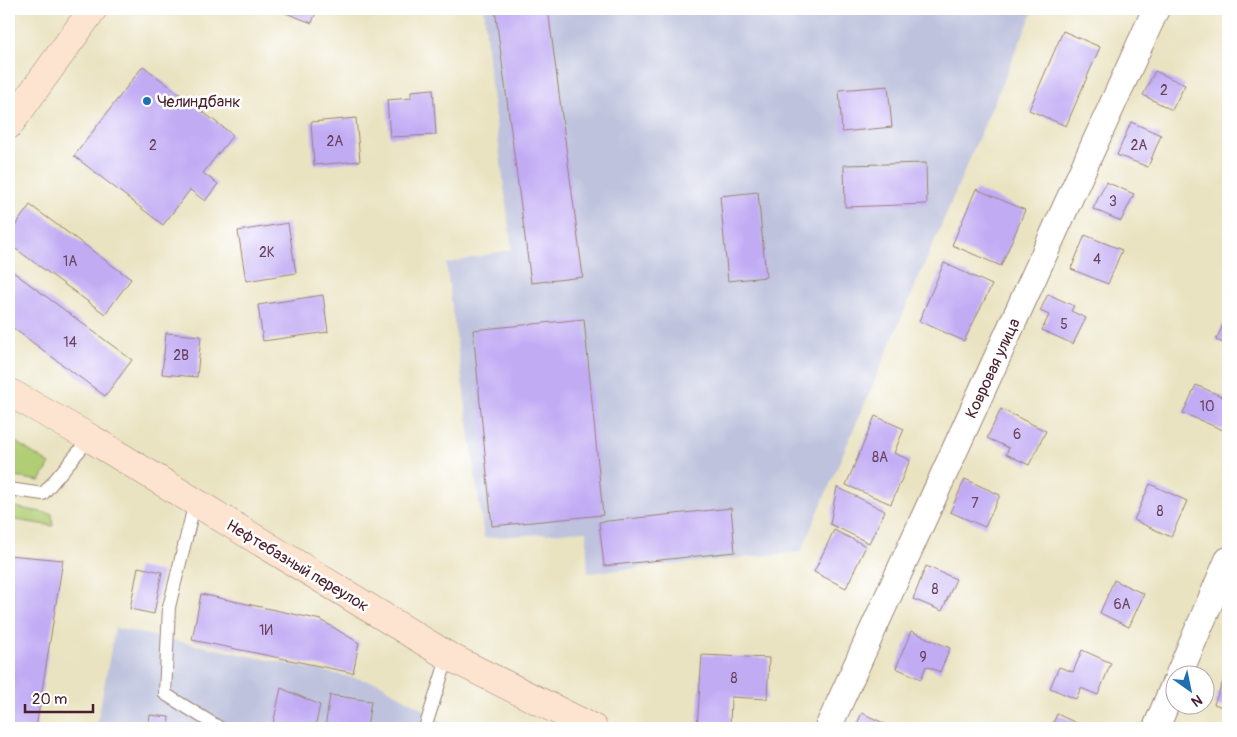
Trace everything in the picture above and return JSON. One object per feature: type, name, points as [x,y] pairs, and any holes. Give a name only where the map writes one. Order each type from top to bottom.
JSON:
[{"type":"main road","points":[[9,125],[93,9]]},
{"type":"main road","name":"Нефтебазный переулок","points":[[9,392],[90,438],[448,656],[593,728]]},
{"type":"street","name":"Ковровая улица","points":[[828,728],[1156,9]]},
{"type":"street","points":[[1183,664],[1228,560]]},
{"type":"street","points":[[1156,728],[1164,709]]},
{"type":"lane","points":[[9,490],[43,494],[90,438]]},
{"type":"lane","points":[[195,502],[169,607],[165,694],[220,728]]},
{"type":"lane","points":[[425,728],[448,656]]},
{"type":"shaded area","points":[[484,9],[1034,9],[801,552],[588,573],[586,531],[484,538],[446,264],[512,249],[489,69]]},
{"type":"shaded area","points":[[115,628],[379,683],[448,725],[461,728],[96,728]]},
{"type":"green space","points":[[9,438],[50,464],[40,481],[9,476]]},
{"type":"green space","points":[[9,506],[52,514],[53,526],[9,519]]},
{"type":"building","points":[[275,9],[317,9],[312,23]]},
{"type":"building","points":[[495,9],[548,9],[583,277],[531,283]]},
{"type":"building","points":[[1063,31],[1100,47],[1066,126],[1029,110]]},
{"type":"building","points":[[143,66],[233,135],[203,173],[218,184],[205,201],[190,190],[163,225],[74,156]]},
{"type":"building","points":[[1155,71],[1185,85],[1172,110],[1143,95]]},
{"type":"building","points":[[888,86],[892,127],[842,132],[839,90]]},
{"type":"building","points":[[433,89],[436,135],[390,137],[387,100],[411,98],[411,91]]},
{"type":"building","points":[[356,118],[360,161],[314,165],[311,122]]},
{"type":"building","points":[[1131,122],[1161,135],[1148,167],[1117,155]]},
{"type":"building","points":[[926,163],[927,204],[845,207],[844,165]]},
{"type":"building","points":[[1106,182],[1134,194],[1121,221],[1093,209]]},
{"type":"building","points":[[976,189],[1025,210],[1001,266],[952,245]]},
{"type":"building","points":[[758,192],[766,277],[728,281],[720,196]]},
{"type":"building","points":[[30,205],[131,279],[105,314],[9,244],[9,234]]},
{"type":"building","points":[[288,223],[296,273],[246,281],[238,231]]},
{"type":"building","points":[[1085,235],[1122,250],[1108,284],[1071,269]]},
{"type":"building","points":[[944,263],[992,285],[964,341],[919,321]]},
{"type":"building","points":[[9,269],[132,360],[105,396],[9,325]]},
{"type":"building","points":[[1048,294],[1074,306],[1071,311],[1086,318],[1073,344],[1042,330],[1049,315],[1040,311]]},
{"type":"building","points":[[323,295],[328,332],[263,341],[258,305]]},
{"type":"building","points":[[1226,318],[1228,319],[1228,345],[1216,340]]},
{"type":"building","points":[[584,319],[603,515],[492,526],[473,330]]},
{"type":"building","points":[[166,333],[201,336],[197,377],[162,374]]},
{"type":"building","points":[[1196,385],[1228,399],[1228,418],[1223,430],[1183,413]]},
{"type":"building","points":[[1001,409],[1046,431],[1029,465],[1006,454],[1009,448],[987,438]]},
{"type":"building","points":[[875,416],[904,429],[894,453],[910,460],[891,504],[846,485]]},
{"type":"building","points":[[965,479],[1000,495],[985,527],[950,512]]},
{"type":"building","points":[[1150,484],[1187,501],[1171,537],[1134,520]]},
{"type":"building","points":[[837,487],[885,511],[869,543],[830,524]]},
{"type":"building","points":[[731,508],[735,552],[604,566],[599,522]]},
{"type":"building","points":[[834,530],[866,546],[846,588],[814,572]]},
{"type":"building","points":[[9,555],[63,560],[36,728],[9,728]]},
{"type":"building","points":[[926,566],[956,579],[942,611],[913,599]]},
{"type":"building","points":[[138,567],[162,572],[154,614],[130,609]]},
{"type":"building","points":[[1114,580],[1144,594],[1129,627],[1100,613]]},
{"type":"building","points":[[201,594],[321,620],[359,643],[353,673],[192,640]]},
{"type":"building","points":[[911,631],[950,648],[940,672],[926,666],[921,679],[896,668]]},
{"type":"building","points":[[1082,650],[1111,663],[1098,695],[1081,688],[1076,699],[1050,688],[1059,667],[1073,672]]},
{"type":"building","points":[[702,655],[769,658],[767,699],[731,697],[730,728],[697,728]]},
{"type":"building","points":[[1226,674],[1228,674],[1228,709],[1214,704]]},
{"type":"building","points":[[281,688],[320,705],[315,728],[273,724]]},
{"type":"building","points":[[330,695],[371,701],[367,728],[325,728]]},
{"type":"building","points":[[862,713],[894,728],[855,728]]},
{"type":"building","points":[[1057,714],[1085,727],[1085,728],[1051,728]]},
{"type":"building","points":[[150,715],[169,717],[168,728],[148,728]]},
{"type":"place","name":"Челиндбанк","points":[[147,101]]}]
